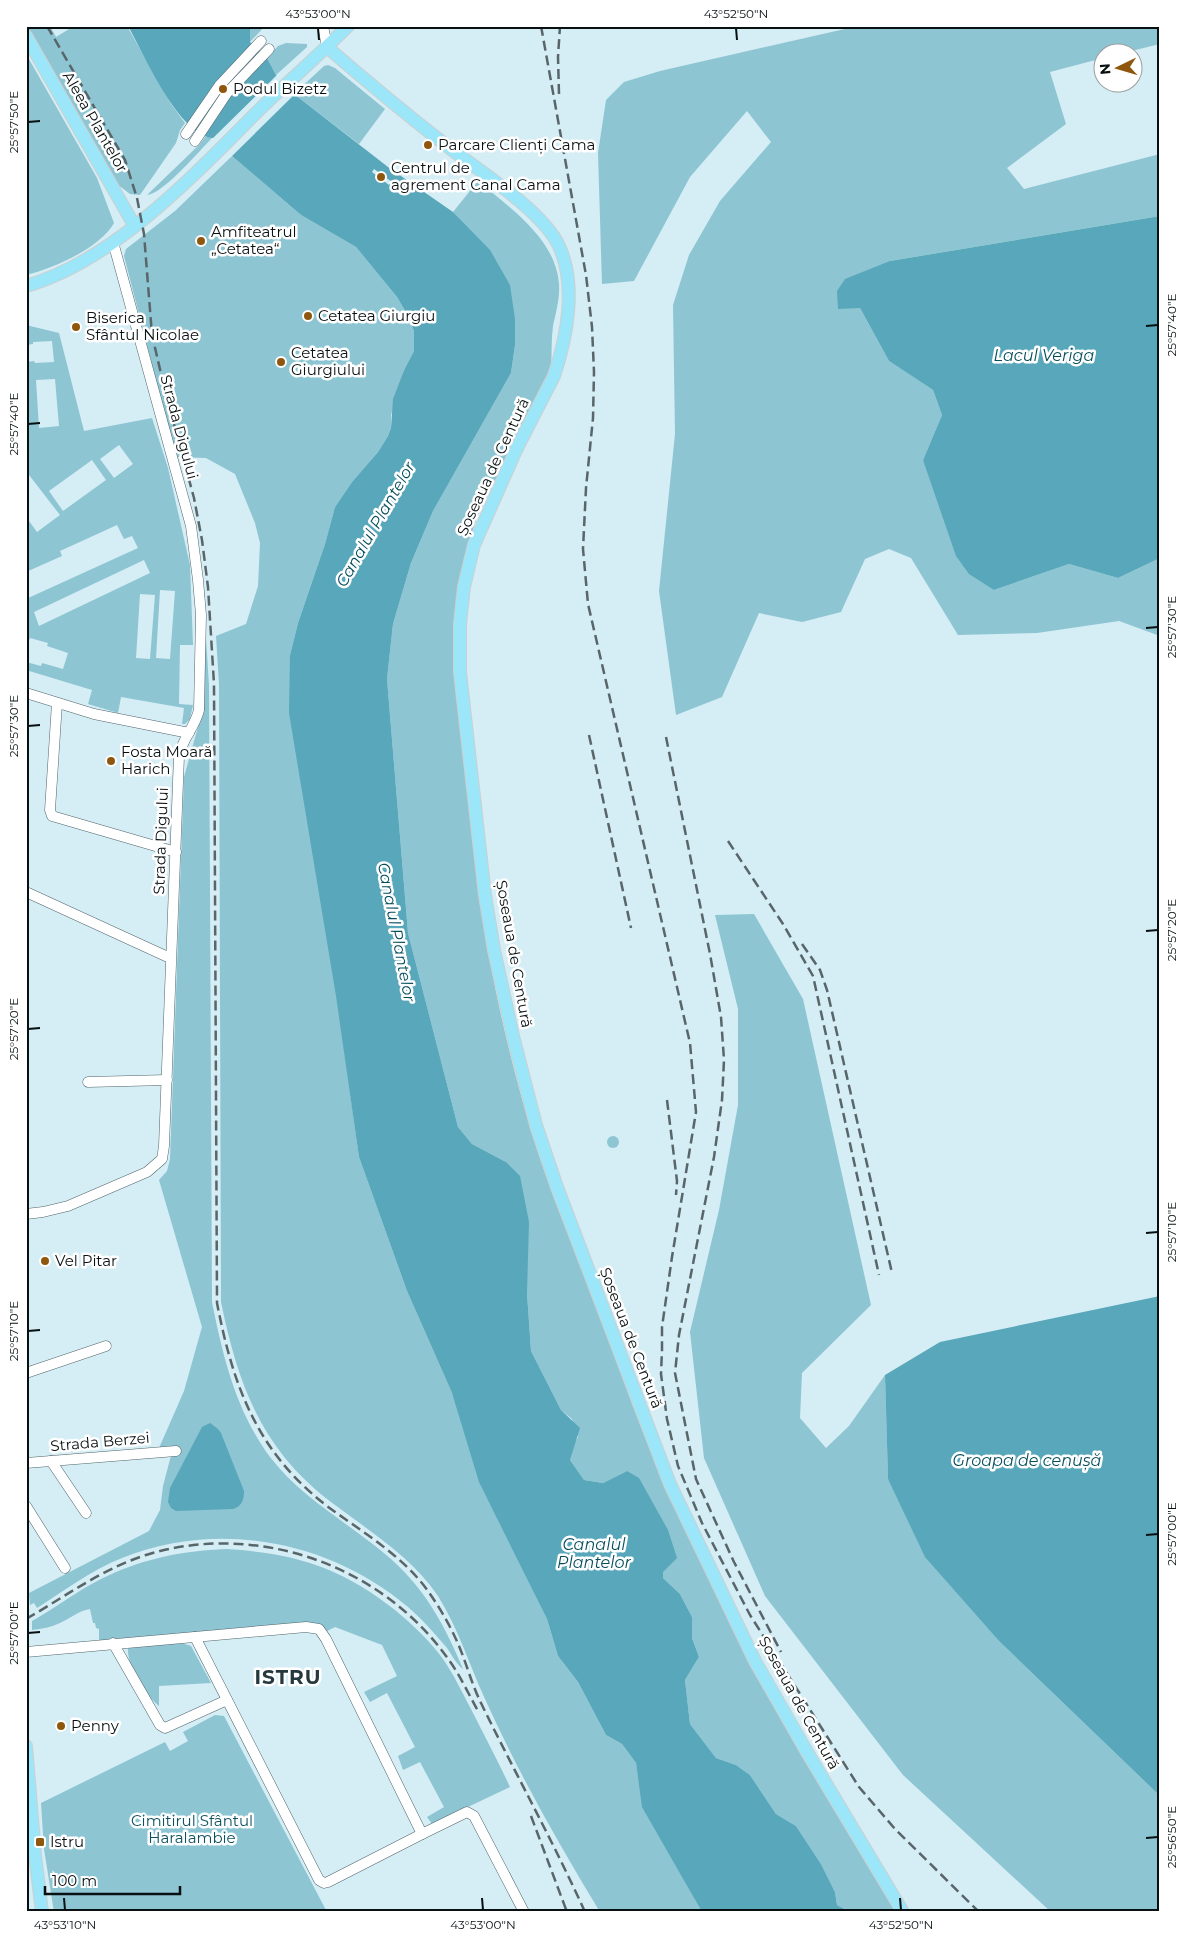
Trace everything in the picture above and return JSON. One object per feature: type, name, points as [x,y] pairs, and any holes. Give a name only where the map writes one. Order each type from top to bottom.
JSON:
[{"type":"main road","points":[[26,286],[63,272],[113,242],[173,194],[348,26]]},
{"type":"main road","name":"Aleea Plantelor","points":[[26,36],[134,225]]},
{"type":"main road","name":"Șoseaua de Centură","points":[[327,47],[438,138],[527,207],[552,234],[564,260],[568,276],[568,307],[559,362],[554,376],[494,498],[474,545],[464,587],[460,624],[460,672],[494,950],[512,1036],[536,1126],[576,1239],[670,1484],[755,1661],[806,1752],[903,1912]]},
{"type":"main road","points":[[26,1746],[29,1819],[42,1912]]},
{"type":"street","points":[[323,26],[327,47]]},
{"type":"street","points":[[186,134],[219,86],[261,41]]},
{"type":"street","points":[[195,141],[227,93],[269,49]]},
{"type":"street","name":"Strada Digului","points":[[26,1214],[68,1206],[147,1172],[162,1159],[164,1146],[179,756],[183,742],[194,724],[199,710],[201,614],[190,526],[113,242]]},
{"type":"street","points":[[26,693],[116,719],[189,732]]},
{"type":"street","points":[[57,703],[52,816],[176,852]]},
{"type":"street","points":[[26,892],[170,958]]},
{"type":"street","points":[[88,1082],[166,1080]]},
{"type":"street","points":[[26,1373],[106,1346]]},
{"type":"street","name":"Strada Berzei","points":[[26,1463],[176,1451]]},
{"type":"street","points":[[51,1461],[86,1513]]},
{"type":"street","points":[[26,1506],[65,1568]]},
{"type":"street","points":[[26,1652],[306,1627],[318,1629],[326,1639],[422,1834]]},
{"type":"street","points":[[195,1636],[320,1880],[324,1883],[328,1882],[467,1812],[474,1816],[524,1912]]},
{"type":"street","points":[[113,1643],[160,1726],[165,1728],[227,1700]]},
{"type":"green space","points":[[26,26],[50,26],[56,37],[74,26],[127,26],[171,104],[185,123],[180,130],[176,143],[140,195],[130,194],[121,187],[119,188]]},
{"type":"green space","points":[[250,26],[265,26],[250,42]]},
{"type":"green space","points":[[858,26],[1160,26],[1160,44],[1144,48],[1144,42],[1094,42],[1094,60],[1050,72],[1066,124],[1007,168],[1024,189],[1160,154],[1160,216],[890,261],[860,308],[889,361],[933,390],[942,415],[923,460],[994,590],[1069,564],[1118,578],[1160,558],[1160,636],[1119,621],[1037,633],[958,635],[911,558],[889,549],[865,559],[841,612],[802,622],[759,613],[722,697],[676,715],[659,591],[675,434],[673,305],[689,255],[720,201],[771,142],[747,111],[690,177],[634,281],[602,284],[598,153],[606,100],[624,82],[660,71]]},
{"type":"green space","points":[[286,43],[307,44],[307,47],[276,75],[267,58],[278,46]]},
{"type":"green space","points":[[26,54],[97,178],[114,223],[99,240],[75,256],[49,268],[26,275]]},
{"type":"green space","points":[[328,65],[335,68],[385,109],[359,144],[294,94],[324,66]]},
{"type":"green space","points":[[205,137],[213,137],[171,180],[154,193],[147,195],[200,144]]},
{"type":"green space","points":[[232,156],[301,215],[356,247],[397,297],[414,331],[414,351],[405,368],[391,415],[391,428],[388,436],[378,452],[352,482],[335,507],[325,544],[298,623],[290,655],[359,1157],[407,1291],[452,1393],[520,1563],[547,1619],[558,1656],[578,1682],[606,1735],[622,1744],[636,1763],[643,1807],[702,1912],[600,1912],[554,1834],[511,1753],[485,1699],[452,1622],[438,1596],[402,1556],[307,1482],[287,1460],[270,1437],[256,1413],[245,1387],[228,1332],[221,1302],[219,684],[216,636],[246,624],[258,586],[260,543],[255,523],[235,474],[206,458],[176,457],[124,256],[126,249],[175,211]]},
{"type":"green space","points":[[478,181],[517,214],[540,239],[550,253],[556,268],[559,284],[552,331],[551,368],[478,515],[467,547],[460,580],[481,903],[496,992],[517,1082],[540,1159],[642,1431],[687,1532],[713,1588],[771,1698],[801,1752],[897,1912],[850,1912],[837,1905],[835,1892],[821,1864],[796,1826],[776,1814],[750,1775],[736,1765],[716,1758],[690,1724],[685,1680],[699,1657],[692,1638],[692,1617],[680,1594],[663,1578],[663,1572],[627,1471],[603,1483],[584,1480],[570,1460],[573,1445],[578,1437],[572,1419],[561,1410],[531,1351],[527,1293],[506,1162],[472,1144],[458,1127],[408,933],[387,679],[393,624],[411,563],[433,511],[511,373],[515,345],[515,319],[470,231],[453,212]]},
{"type":"green space","points":[[26,325],[59,333],[84,431],[152,418],[168,468],[190,565],[193,645],[180,645],[179,704],[193,705],[190,719],[185,724],[182,724],[184,708],[121,697],[118,713],[88,704],[92,690],[26,670],[26,662],[41,666],[42,663],[63,669],[68,653],[47,646],[48,643],[30,638],[29,641],[26,640],[26,599],[138,548],[132,536],[124,539],[117,525],[60,551],[62,556],[26,572],[26,517],[37,532],[60,515],[26,471],[26,362],[54,362],[52,341],[33,342],[33,344],[26,345]],"holes":[[[55,379],[59,426],[39,428],[36,380]],[[119,445],[133,464],[114,478],[100,459]],[[92,460],[106,480],[63,511],[49,491]],[[144,560],[150,573],[39,626],[34,612]],[[160,590],[175,591],[170,659],[156,658]],[[140,594],[155,595],[150,659],[136,658]]]},
{"type":"green space","points":[[206,638],[209,685],[212,1302],[221,1343],[232,1383],[248,1421],[270,1457],[297,1486],[376,1546],[415,1584],[442,1624],[463,1669],[418,1616],[377,1584],[344,1566],[309,1552],[272,1543],[234,1539],[196,1540],[159,1546],[122,1558],[100,1568],[37,1608],[34,1603],[30,1605],[29,1593],[149,1531],[160,1510],[163,1486],[173,1448],[159,1448],[184,1391],[202,1327],[159,1180],[167,1171],[170,1159],[184,777],[203,709],[204,639]]},
{"type":"green space","points":[[754,914],[803,999],[871,1305],[802,1373],[800,1418],[826,1448],[849,1426],[885,1375],[888,1479],[1000,1642],[1160,1796],[1160,1912],[1051,1912],[903,1775],[765,1596],[704,1458],[690,1332],[719,1210],[738,1105],[738,1009],[715,915]]},
{"type":"green space","points":[[613,1136],[619,1142],[613,1148],[607,1142]]},
{"type":"green space","points":[[226,1549],[274,1554],[316,1565],[355,1583],[395,1610],[427,1639],[447,1665],[510,1787],[432,1824],[427,1817],[444,1807],[420,1762],[403,1770],[398,1756],[415,1747],[387,1693],[370,1702],[364,1692],[397,1676],[382,1645],[335,1627],[325,1632],[319,1629],[99,1641],[99,1629],[93,1623],[90,1609],[82,1611],[53,1626],[32,1630],[32,1621],[83,1589],[116,1572],[162,1557]]},
{"type":"green space","points":[[182,1643],[191,1646],[211,1683],[159,1686],[159,1706],[138,1680],[131,1664],[128,1649],[129,1647]]},
{"type":"green space","name":"Cimitirul Sfântul Haralambie","points":[[215,1715],[224,1716],[327,1912],[54,1912],[44,1849],[41,1803],[165,1742],[170,1751],[188,1741],[183,1732]]},
{"type":"water","name":"Canalul Plantelor","points":[[128,26],[250,26],[250,42],[267,58],[276,75],[294,94],[388,167],[453,212],[490,250],[510,285],[515,319],[515,345],[511,373],[433,511],[411,563],[393,624],[387,679],[408,933],[458,1127],[472,1144],[506,1162],[520,1176],[529,1222],[527,1293],[531,1351],[561,1410],[580,1428],[570,1460],[584,1480],[603,1483],[627,1471],[639,1478],[668,1530],[677,1558],[663,1572],[663,1578],[680,1594],[692,1617],[692,1638],[699,1657],[685,1680],[690,1724],[716,1758],[736,1765],[750,1775],[776,1814],[796,1826],[821,1864],[835,1892],[837,1905],[850,1912],[702,1912],[642,1807],[636,1763],[622,1744],[606,1735],[578,1682],[558,1656],[547,1619],[479,1482],[452,1393],[407,1291],[359,1157],[336,996],[289,713],[290,655],[298,623],[325,544],[335,507],[352,482],[378,452],[388,436],[391,428],[393,399],[414,351],[414,331],[397,297],[356,247],[301,215],[213,138],[200,134],[188,124],[164,92]]},
{"type":"water","name":"Lacul Veriga","points":[[1160,216],[1160,558],[1118,578],[1069,564],[994,590],[969,574],[956,556],[923,460],[942,415],[933,390],[889,361],[860,308],[838,309],[837,291],[845,279],[890,261]]},
{"type":"water","name":"Groapa de cenușă","points":[[1160,1296],[1160,1796],[1000,1642],[925,1557],[888,1479],[885,1375],[940,1342]]},
{"type":"water","points":[[210,1423],[221,1433],[244,1491],[243,1500],[239,1506],[233,1509],[176,1511],[171,1508],[168,1502],[170,1488],[202,1427]]},
{"type":"pier","points":[[278,74],[296,93],[230,158],[211,140]]},
{"type":"pier","points":[[374,169],[392,182],[389,185],[372,172]]},
{"type":"railway","points":[[47,26],[125,160],[137,198],[144,234],[152,335],[194,498],[202,540],[208,587],[214,684],[217,1303],[231,1362],[240,1389],[252,1415],[266,1440],[283,1463],[303,1485],[327,1506],[394,1555],[418,1578],[437,1604],[456,1639],[481,1703],[585,1912]]},
{"type":"railway","points":[[541,26],[586,275],[592,327],[594,372],[593,418],[586,488],[583,549],[588,604],[690,1043],[696,1112],[662,1327],[661,1374],[667,1419],[678,1466],[702,1523],[750,1615],[859,1787],[895,1829],[979,1912]]},
{"type":"railway","points":[[559,94],[558,57],[560,26]]},
{"type":"railway","points":[[589,735],[631,928]]},
{"type":"railway","points":[[666,737],[710,954],[721,1017],[724,1060],[722,1100],[714,1157],[679,1335],[675,1373],[696,1479],[734,1562],[781,1652]]},
{"type":"railway","points":[[728,841],[783,924],[813,976],[879,1275]]},
{"type":"railway","points":[[802,944],[820,970],[827,990],[892,1273]]},
{"type":"railway","points":[[667,1100],[677,1181],[676,1195]]},
{"type":"railway","points":[[26,1619],[99,1575],[146,1555],[187,1546],[229,1544],[271,1548],[312,1558],[350,1575],[386,1597],[418,1624],[446,1656],[478,1711]]},
{"type":"railway","points":[[531,1816],[567,1912]]},
{"type":"place","name":"Podul Bizetz","points":[[223,89]]},
{"type":"place","name":"Parcare Clienți Cama","points":[[428,145]]},
{"type":"place","name":"Centrul de agrement Canal Cama","points":[[381,177]]},
{"type":"place","name":"Amfiteatrul „Cetatea“","points":[[201,241]]},
{"type":"place","name":"Cetatea Giurgiu","points":[[308,316]]},
{"type":"place","name":"Biserica Sfântul Nicolae","points":[[76,327]]},
{"type":"place","name":"Cetatea Giurgiului","points":[[281,362]]},
{"type":"place","name":"Fosta Moară Harich","points":[[111,761]]},
{"type":"place","name":"Vel Pitar","points":[[45,1261]]},
{"type":"place","name":"Penny","points":[[61,1726]]},
{"type":"place","name":"Istru","points":[[40,1842]]},
{"type":"district","name":"ISTRU","points":[[288,1677]]}]
